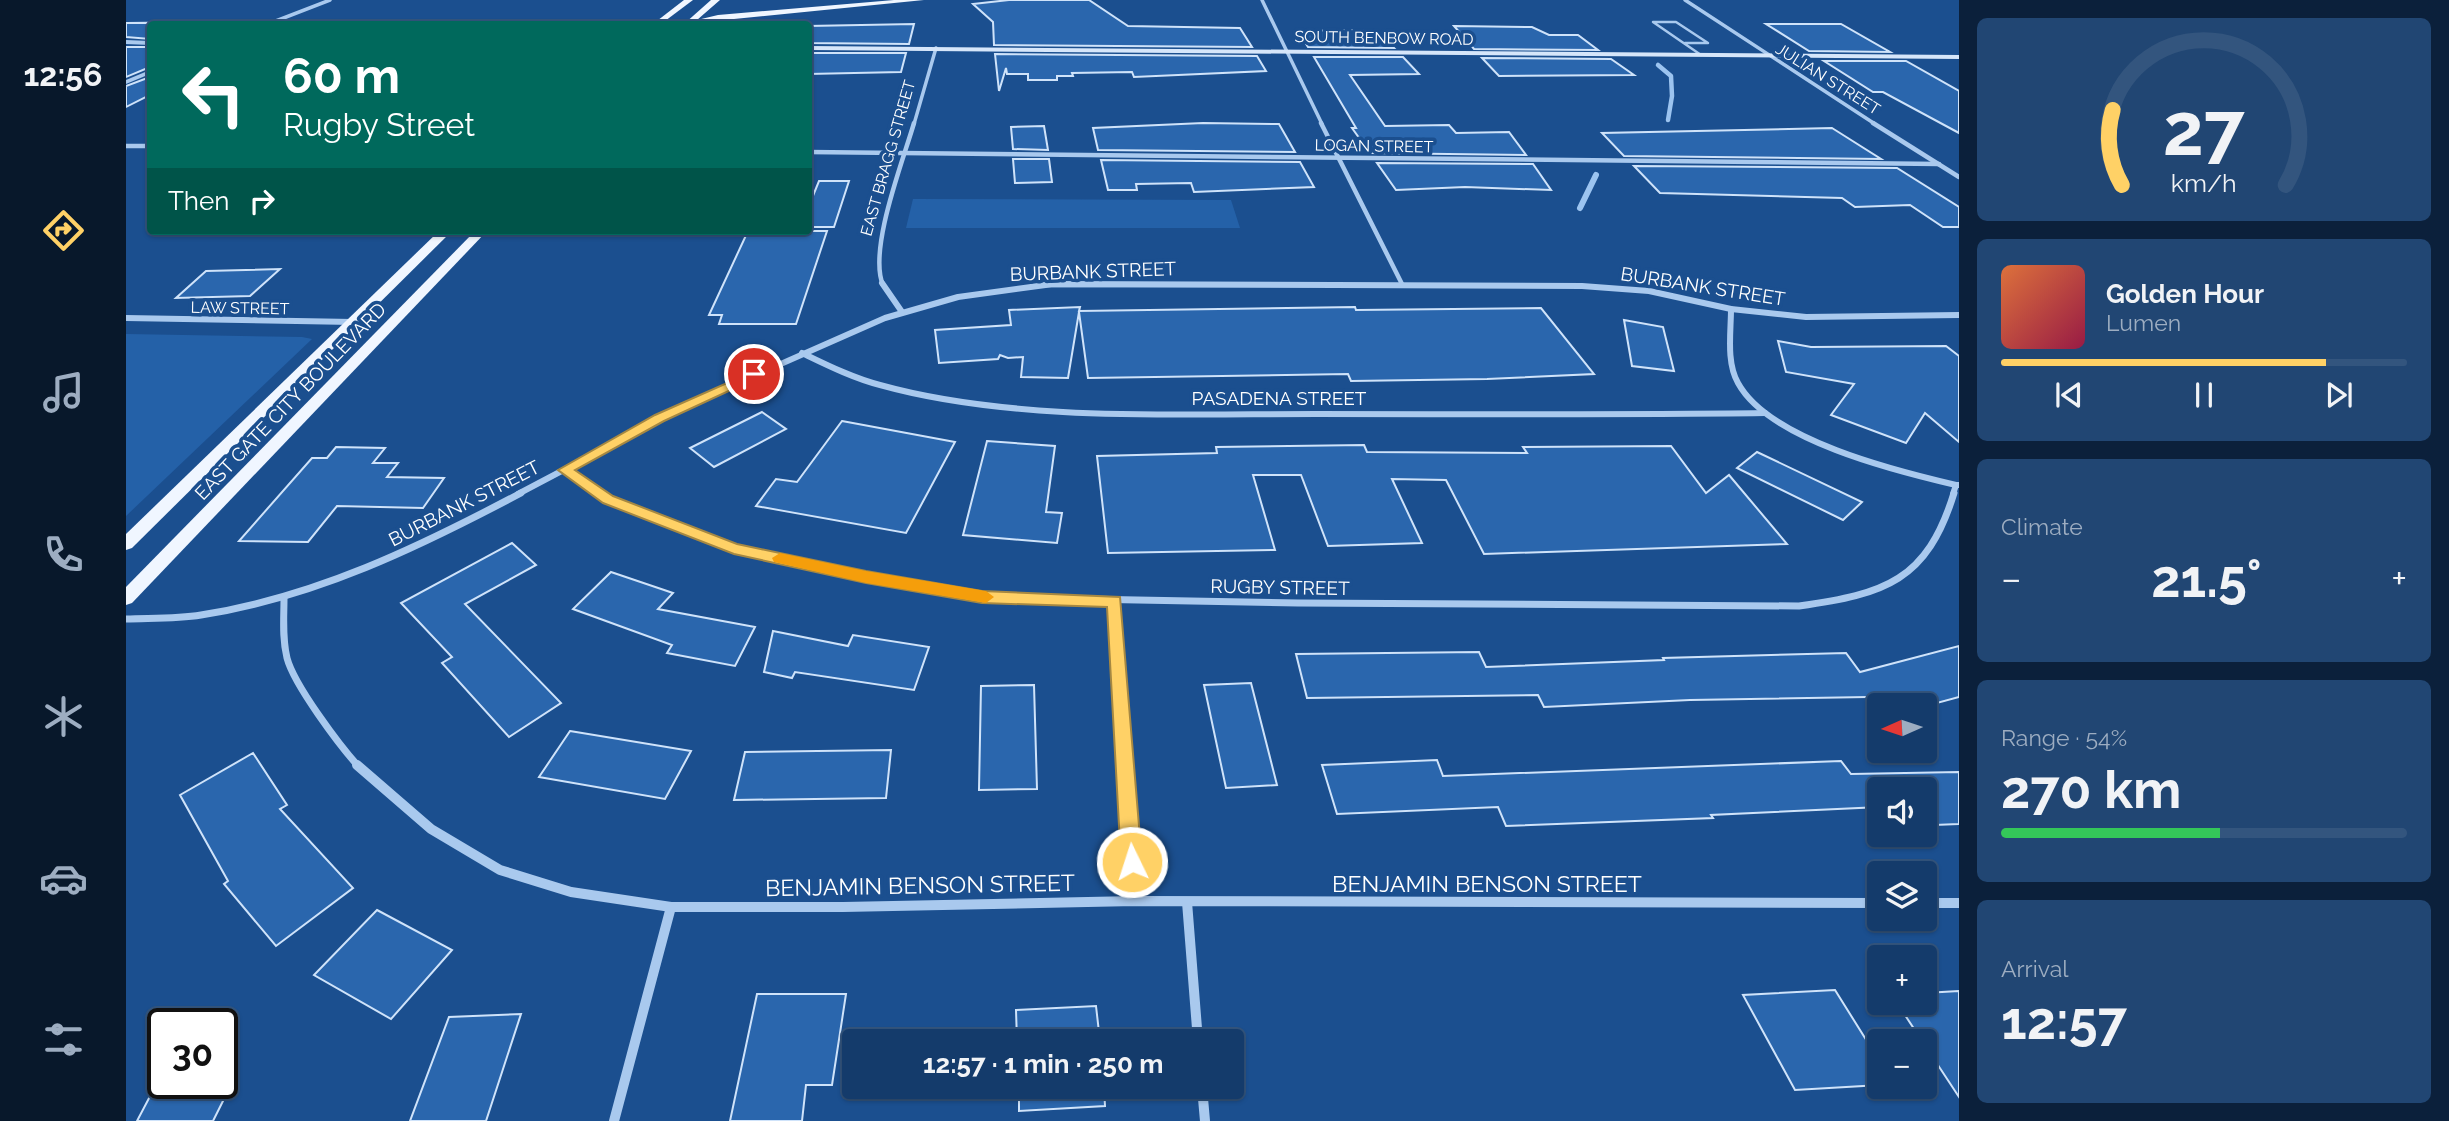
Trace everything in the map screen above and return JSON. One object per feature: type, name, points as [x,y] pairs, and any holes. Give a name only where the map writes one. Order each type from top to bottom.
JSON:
[{"type":"main road","points":[[661,21],[689,0]]},
{"type":"main road","points":[[691,21],[716,0]]},
{"type":"main road","points":[[700,21],[718,17],[919,0]]},
{"type":"main road","points":[[784,2],[866,6]]},
{"type":"main road","name":"SOUTH BENBOW ROAD","points":[[812,48],[1959,57]]},
{"type":"main road","name":"EAST GATE CITY BOULEVARD","points":[[126,544],[442,235]]},
{"type":"main road","name":"EAST GATE CITY BOULEVARD","points":[[126,598],[477,235]]},
{"type":"street","points":[[276,21],[330,0]]},
{"type":"street","points":[[1262,0],[1402,284]]},
{"type":"street","name":"JULIAN STREET","points":[[1685,0],[1959,177]]},
{"type":"street","points":[[126,43],[147,43]]},
{"type":"street","name":"EAST BRAGG STREET","points":[[902,312],[879,280],[877,265],[880,242],[936,48]]},
{"type":"street","points":[[126,82],[147,73]]},
{"type":"street","points":[[126,146],[147,146]]},
{"type":"street","name":"LOGAN STREET","points":[[812,152],[1939,164]]},
{"type":"street","name":"BURBANK STREET","points":[[126,619],[190,617],[228,612],[284,598],[381,563],[565,470],[660,418],[802,353],[902,312],[981,291],[1053,284],[1582,286],[1636,290],[1731,309],[1806,317],[1959,315]]},
{"type":"street","points":[[1731,309],[1732,355],[1739,383],[1765,413],[1837,452],[1901,473],[1957,485]]},
{"type":"street","name":"LAW STREET","points":[[126,318],[354,322]]},
{"type":"street","name":"PASADENA STREET","points":[[802,353],[833,370],[874,385],[948,400],[1010,408],[1224,414],[1765,413]]},
{"type":"street","name":"RUGBY STREET","points":[[565,470],[608,500],[734,548],[866,577],[982,597],[1115,601],[1798,606],[1847,600],[1892,582],[1926,555],[1945,519],[1957,485]]},
{"type":"street","name":"BENJAMIN BENSON STREET","points":[[284,598],[284,644],[288,662],[301,687],[357,765],[431,829],[500,870],[571,892],[671,907],[844,907],[1135,901],[1867,903]]},
{"type":"street","points":[[1115,601],[1135,901]]},
{"type":"street","points":[[1187,902],[1197,1029]]},
{"type":"street","points":[[1937,903],[1959,903]]},
{"type":"street","points":[[614,1121],[671,907]]},
{"type":"street","points":[[1203,1099],[1205,1121]]},
{"type":"lane","points":[[1685,43],[1708,43],[1677,21],[1653,22],[1702,55]]},
{"type":"shaded area","points":[[913,199],[1231,200],[1240,228],[906,228]]},
{"type":"shaded area","points":[[126,334],[302,337],[312,339],[126,516]]},
{"type":"building","points":[[1009,0],[1089,0],[1128,26],[1240,28],[1252,47],[994,45],[993,22],[973,4]]},
{"type":"building","points":[[126,23],[147,23],[147,39],[126,37]]},
{"type":"building","points":[[914,24],[909,44],[812,43],[812,26]]},
{"type":"building","points":[[1766,24],[1841,24],[1890,52],[1809,51]]},
{"type":"building","points":[[1454,26],[1532,27],[1549,35],[1578,35],[1598,50],[1474,49]]},
{"type":"building","points":[[1377,30],[1394,48],[1308,47],[1298,31]]},
{"type":"building","points":[[126,47],[147,47],[147,68],[126,77]]},
{"type":"building","points":[[812,53],[906,53],[901,72],[812,74]]},
{"type":"building","points":[[995,54],[1257,56],[1266,71],[1134,77],[1132,72],[1072,73],[1073,76],[1057,76],[1057,80],[1028,80],[1028,74],[1007,74],[1006,68],[999,91]]},
{"type":"building","points":[[1314,57],[1403,57],[1419,74],[1350,75],[1385,126],[1449,125],[1456,133],[1509,132],[1526,155],[1370,153],[1352,128],[1356,128]]},
{"type":"building","points":[[1482,58],[1611,59],[1634,75],[1499,76]]},
{"type":"building","points":[[1824,61],[1906,61],[1959,91],[1959,133],[1883,92],[1873,92]]},
{"type":"building","points":[[147,78],[147,96],[126,107],[126,86]]},
{"type":"building","points":[[1203,123],[1279,124],[1295,152],[1098,150],[1093,128]]},
{"type":"building","points":[[1044,126],[1048,150],[1013,149],[1011,127]]},
{"type":"building","points":[[1832,128],[1881,159],[1624,156],[1602,133]]},
{"type":"building","points":[[1013,159],[1049,159],[1052,182],[1015,183]]},
{"type":"building","points":[[1101,160],[1300,162],[1314,187],[1194,192],[1191,183],[1136,184],[1137,190],[1108,190]]},
{"type":"building","points":[[1377,163],[1533,164],[1551,190],[1465,187],[1396,190]]},
{"type":"building","points":[[1634,166],[1897,168],[1959,207],[1959,227],[1943,227],[1910,205],[1855,207],[1842,198],[1660,193]]},
{"type":"building","points":[[819,181],[849,181],[834,227],[812,227],[812,198]]},
{"type":"building","points":[[812,231],[827,231],[796,324],[719,324],[722,315],[709,315],[746,235],[812,235]]},
{"type":"building","points":[[280,269],[250,296],[176,298],[206,271]]},
{"type":"building","points":[[1080,307],[1079,311],[1355,307],[1356,310],[1541,308],[1594,374],[1351,381],[1348,374],[1088,378],[1079,312],[1068,378],[1021,377],[1023,357],[1008,358],[1000,355],[998,359],[939,363],[935,330],[1011,325],[1009,310]]},
{"type":"building","points":[[1624,320],[1663,327],[1674,371],[1632,366]]},
{"type":"building","points":[[1778,341],[1811,347],[1946,346],[1959,356],[1959,442],[1925,413],[1906,443],[1831,415],[1854,384],[1786,372]]},
{"type":"building","points":[[762,412],[786,429],[714,467],[690,448]]},
{"type":"building","points":[[842,421],[955,442],[906,533],[756,506],[776,479],[797,482]]},
{"type":"building","points":[[987,441],[1055,446],[1046,512],[1062,513],[1057,543],[963,535]]},
{"type":"building","points":[[1364,445],[1367,452],[1527,453],[1523,447],[1671,446],[1706,493],[1729,475],[1787,544],[1484,554],[1446,480],[1392,479],[1422,543],[1328,546],[1301,475],[1253,475],[1275,550],[1108,553],[1097,456],[1217,453],[1216,447]]},
{"type":"building","points":[[336,447],[385,448],[373,463],[398,463],[387,477],[444,478],[423,508],[337,506],[308,542],[239,541],[312,458],[327,458]]},
{"type":"building","points":[[1757,452],[1862,502],[1843,520],[1737,468]]},
{"type":"building","points":[[512,543],[536,565],[465,604],[561,703],[509,737],[442,663],[452,657],[401,603]]},
{"type":"building","points":[[611,572],[673,593],[658,609],[755,627],[735,666],[667,653],[672,645],[573,609]]},
{"type":"building","points":[[773,631],[848,646],[853,635],[929,647],[914,690],[795,672],[792,678],[764,672]]},
{"type":"building","points":[[1959,646],[1959,697],[1937,703],[1937,693],[1867,693],[1867,697],[1690,700],[1544,707],[1538,695],[1307,698],[1296,654],[1479,652],[1486,667],[1664,660],[1663,658],[1846,653],[1860,672]]},
{"type":"building","points":[[1251,683],[1277,785],[1226,788],[1204,685]]},
{"type":"building","points":[[1034,685],[1037,789],[979,790],[981,686]]},
{"type":"building","points":[[570,731],[691,751],[665,799],[539,777]]},
{"type":"building","points":[[891,750],[886,798],[734,800],[745,752]]},
{"type":"building","points":[[253,753],[287,805],[280,809],[353,888],[276,946],[224,884],[228,881],[180,795]]},
{"type":"building","points":[[1437,760],[1443,776],[1841,761],[1851,774],[1959,772],[1959,824],[1937,825],[1937,777],[1867,777],[1867,808],[1711,815],[1713,818],[1506,826],[1498,807],[1337,814],[1322,765]]},
{"type":"building","points":[[377,910],[452,950],[391,1019],[314,975]]},
{"type":"building","points":[[1835,990],[1867,1041],[1867,1086],[1795,1090],[1743,995]]},
{"type":"building","points":[[1959,991],[1959,1097],[1937,1064],[1937,1029],[1914,1029],[1905,1015],[1937,1015],[1937,992]]},
{"type":"building","points":[[757,994],[846,994],[832,1085],[806,1085],[802,1121],[730,1121]]},
{"type":"building","points":[[1096,1006],[1099,1029],[1017,1029],[1016,1010]]},
{"type":"building","points":[[521,1014],[486,1121],[410,1121],[449,1017]]},
{"type":"building","points":[[149,1099],[224,1099],[213,1121],[137,1121]]},
{"type":"building","points":[[1019,1099],[1105,1099],[1105,1106],[1019,1111]]},
{"type":"waterway","points":[[1658,65],[1671,76],[1672,96],[1668,120]]},
{"type":"waterway","points":[[1580,208],[1596,175]]},
{"type":"slow traffic","points":[[780,558],[866,577],[986,597]]},
{"type":"route","points":[[754,374],[660,418],[565,470],[608,500],[734,548],[866,577],[982,597],[1115,601],[1132,862]]}]
